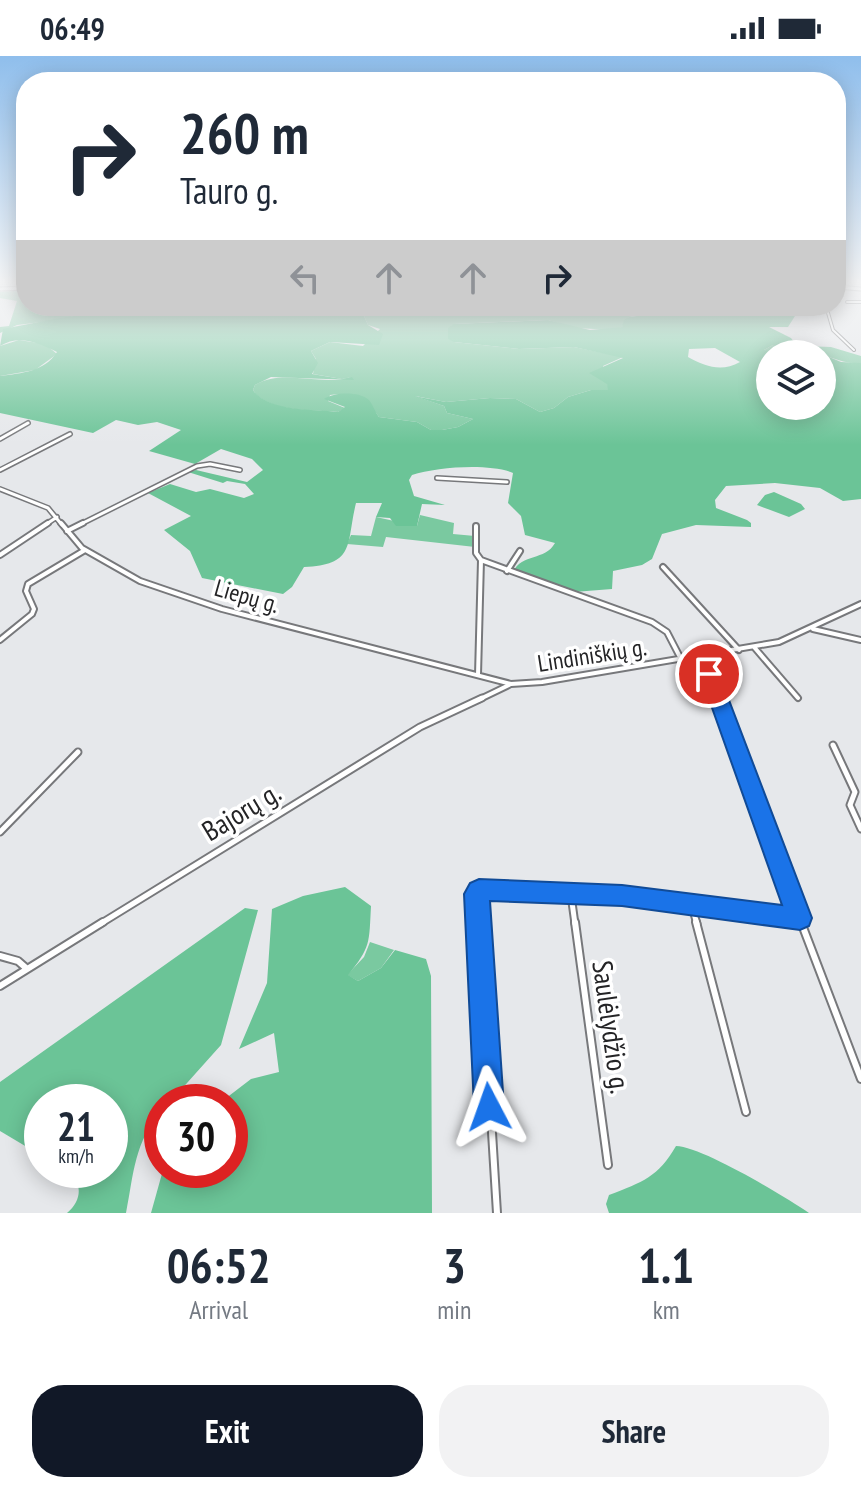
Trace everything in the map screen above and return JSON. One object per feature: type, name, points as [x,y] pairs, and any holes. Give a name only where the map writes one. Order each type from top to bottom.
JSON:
[{"type":"street","points":[[840,337],[854,350]]},
{"type":"street","points":[[0,439],[28,423]]},
{"type":"street","points":[[0,470],[70,434]]},
{"type":"street","points":[[67,531],[197,466],[210,464],[240,470]]},
{"type":"street","points":[[437,478],[507,482]]},
{"type":"street","name":"Liepų g.","points":[[0,489],[40,504],[57,517],[85,550],[140,581],[222,609],[511,684]]},
{"type":"street","points":[[0,555],[57,517]]},
{"type":"street","points":[[476,526],[476,553],[481,560],[652,622],[667,632],[681,659]]},
{"type":"street","points":[[0,640],[32,614],[34,609],[26,591],[28,584],[85,550]]},
{"type":"street","points":[[507,571],[520,551]]},
{"type":"street","points":[[478,675],[481,560]]},
{"type":"street","points":[[663,567],[739,650]]},
{"type":"street","name":"Lindiniškių g.","points":[[511,684],[779,642],[861,604]]},
{"type":"street","points":[[812,629],[861,640]]},
{"type":"street","points":[[754,647],[798,698]]},
{"type":"street","points":[[698,656],[714,683],[861,1079]]},
{"type":"street","name":"Bajorų g.","points":[[0,986],[420,727],[511,684]]},
{"type":"street","points":[[833,745],[855,792],[850,805],[861,829]]},
{"type":"street","points":[[0,832],[78,752]]},
{"type":"street","points":[[497,1213],[478,921],[479,890],[622,895],[800,918]]},
{"type":"street","name":"Saulėlydžio g.","points":[[571,895],[608,1165]]},
{"type":"street","points":[[691,903],[746,1112]]},
{"type":"street","points":[[0,956],[18,961],[26,968]]},
{"type":"green space","points":[[2,337],[382,337],[379,345],[330,342],[311,351],[318,363],[312,374],[342,379],[352,377],[354,380],[271,377],[255,385],[253,390],[260,397],[280,406],[338,412],[345,407],[324,399],[340,394],[359,395],[369,400],[379,417],[417,422],[431,430],[442,430],[458,427],[473,419],[447,413],[444,406],[414,396],[446,402],[516,399],[540,412],[554,408],[568,397],[591,390],[608,390],[607,384],[589,373],[623,358],[574,347],[519,349],[454,342],[448,337],[789,337],[792,340],[756,340],[756,420],[836,420],[836,360],[861,363],[861,499],[843,501],[820,488],[775,483],[726,486],[715,500],[716,508],[747,520],[751,527],[696,525],[662,534],[652,559],[642,565],[613,571],[612,589],[574,592],[513,572],[522,562],[551,549],[555,543],[525,535],[521,516],[508,503],[513,473],[477,467],[423,472],[412,475],[409,480],[414,496],[445,505],[422,504],[417,526],[396,526],[390,518],[376,517],[382,503],[356,503],[349,541],[341,557],[333,562],[304,567],[292,587],[283,594],[202,578],[190,551],[164,530],[191,516],[148,493],[170,484],[196,492],[210,489],[244,498],[254,494],[245,484],[223,483],[188,472],[196,470],[247,482],[263,470],[252,459],[221,449],[195,464],[149,451],[181,430],[157,422],[138,425],[116,420],[93,433],[0,413],[0,376],[39,368],[57,352],[22,340],[0,346]],"holes":[[[715,348],[740,362],[720,367],[708,366],[688,357],[689,349]]]},
{"type":"green space","points":[[372,337],[454,337],[454,342],[519,349],[574,347],[623,357],[603,366],[609,390],[591,390],[568,397],[554,408],[540,412],[516,399],[446,402],[415,396],[444,406],[447,413],[473,419],[458,427],[442,430],[431,430],[417,422],[379,417],[369,404],[354,395],[330,395],[328,401],[345,408],[338,412],[280,406],[269,403],[253,390],[255,385],[278,378],[340,380],[352,377],[342,379],[313,374],[316,359],[311,351],[330,342],[363,346]]},
{"type":"green space","points":[[19,340],[45,344],[57,354],[35,370],[0,376],[0,346]]},
{"type":"green space","points":[[836,348],[861,356],[861,363],[836,359]]},
{"type":"green space","points":[[774,492],[801,504],[805,509],[789,517],[757,505],[765,495]]},
{"type":"green space","points":[[420,515],[454,523],[453,534],[475,536],[475,547],[386,537],[383,547],[347,544],[351,535],[371,536],[376,517],[417,526]]},
{"type":"green space","points":[[345,887],[371,906],[367,944],[348,975],[358,981],[381,968],[395,950],[426,959],[431,976],[432,1213],[151,1213],[158,1188],[248,1188],[248,1084],[244,1084],[251,1079],[279,1072],[274,1033],[239,1049],[267,983],[272,909],[303,896]]},
{"type":"green space","points":[[245,908],[258,910],[221,1045],[186,1084],[144,1084],[144,1138],[126,1213],[67,1213],[76,1202],[79,1188],[128,1188],[128,1084],[24,1084],[24,1145],[0,1131],[0,1082]]},
{"type":"green space","points":[[370,942],[394,950],[381,968],[358,981],[347,975],[364,957]]},
{"type":"green space","points":[[676,1146],[723,1163],[809,1213],[609,1213],[606,1204],[609,1195],[656,1172]]},
{"type":"route","points":[[489,1107],[479,890],[622,895],[800,918],[709,674]]}]
